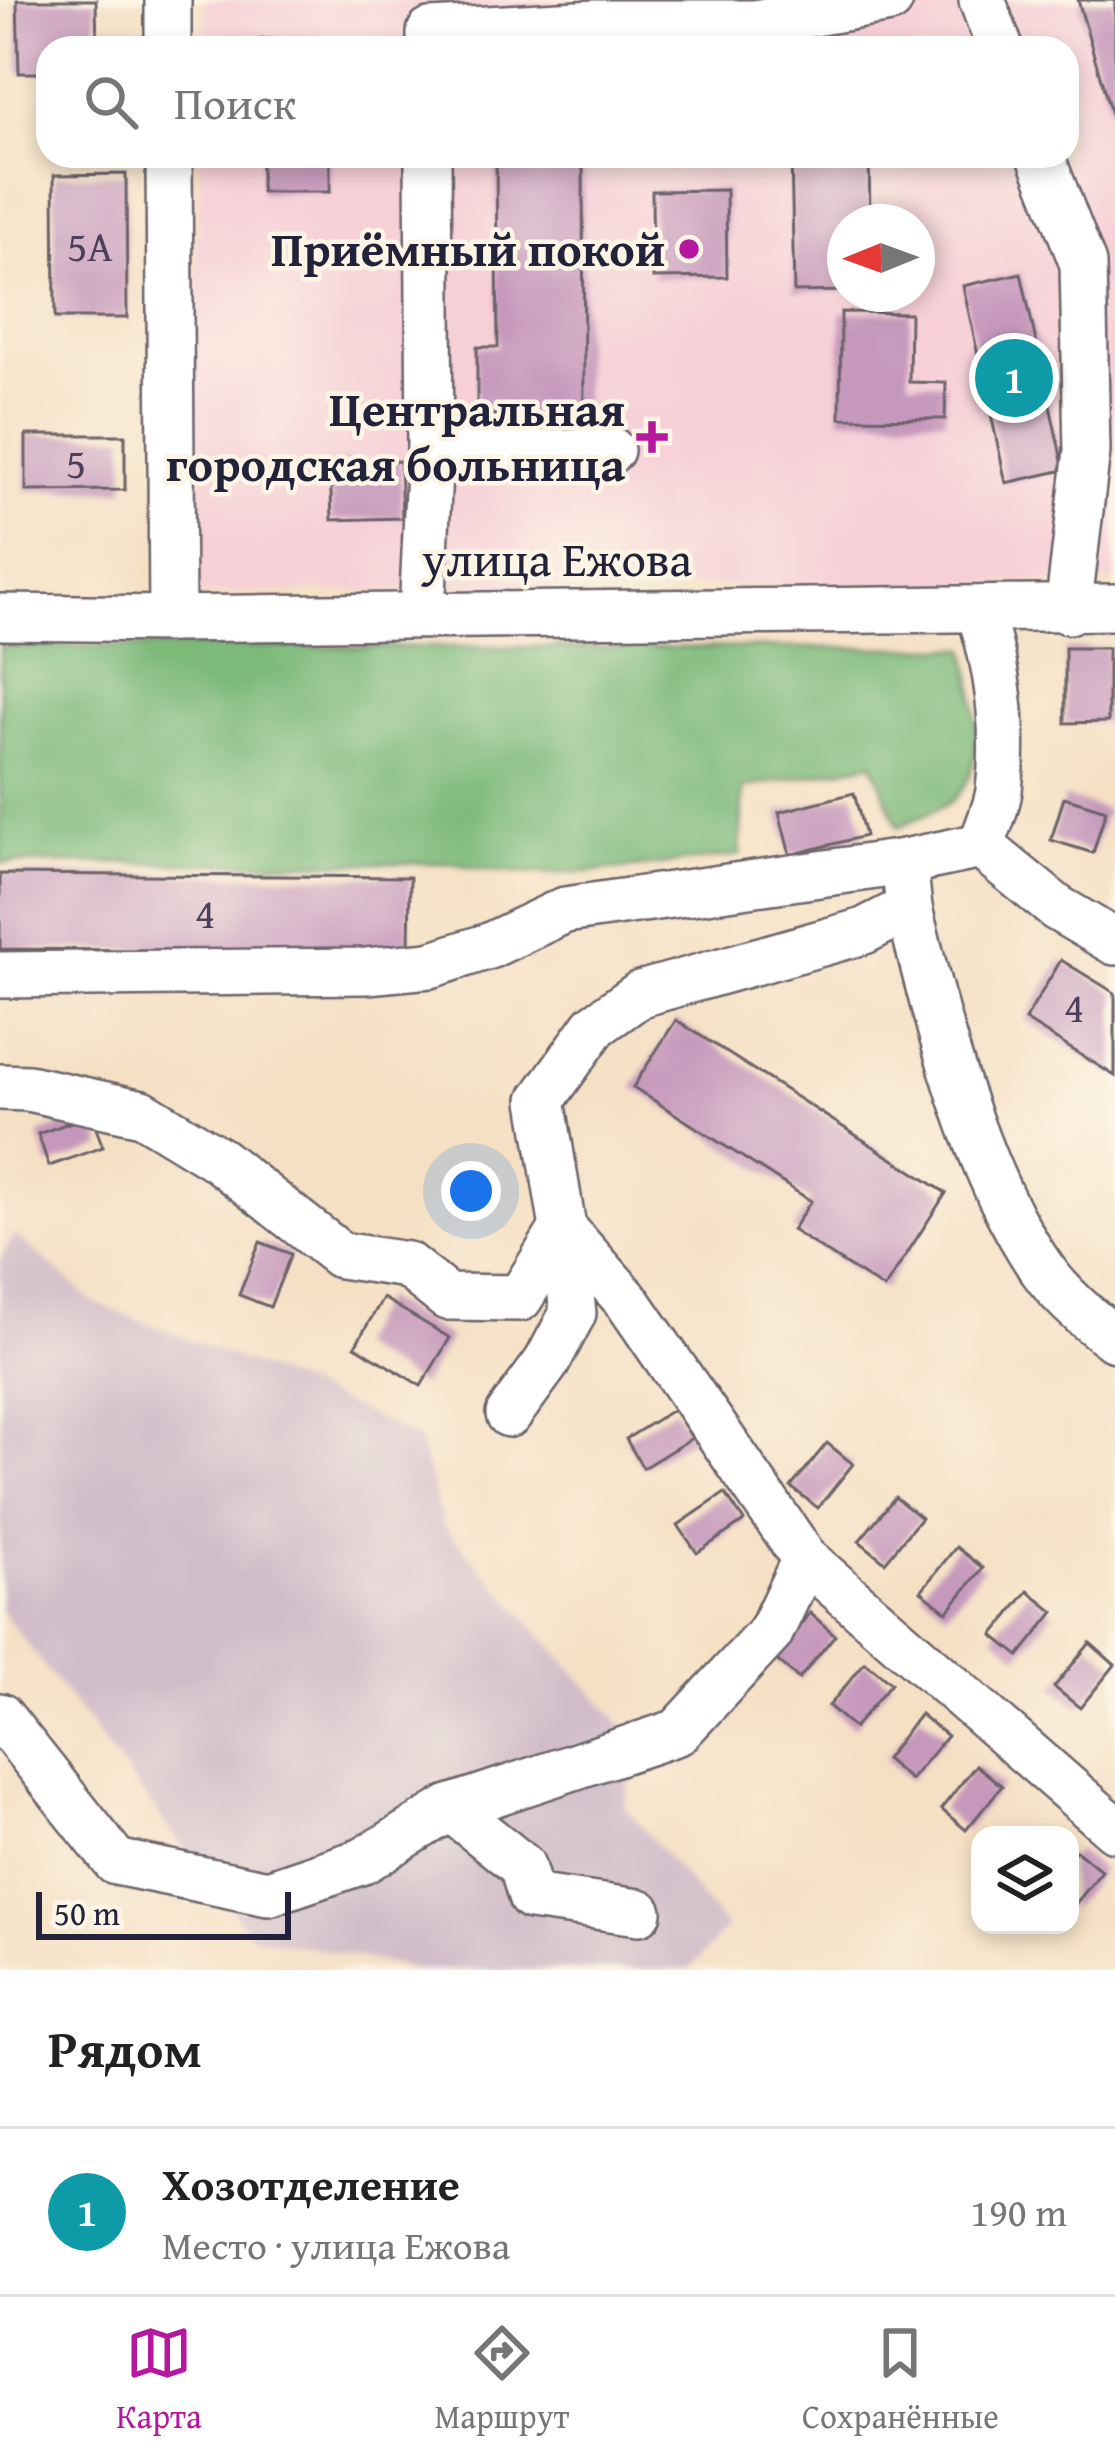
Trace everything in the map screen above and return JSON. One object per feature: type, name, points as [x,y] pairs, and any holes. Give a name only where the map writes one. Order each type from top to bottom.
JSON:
[{"type":"street","points":[[168,0],[168,36]]},
{"type":"street","points":[[430,36],[430,32],[596,22],[698,35],[891,0]]},
{"type":"street","points":[[982,0],[996,36]]},
{"type":"street","points":[[169,168],[172,620]]},
{"type":"street","points":[[422,614],[430,451],[428,168]]},
{"type":"street","points":[[1046,168],[1083,264],[1087,451],[1068,611]]},
{"type":"street","points":[[430,451],[611,450]]},
{"type":"street","name":"улица Ежова","points":[[0,617],[172,620],[1115,607]]},
{"type":"street","points":[[979,610],[993,652],[1000,753],[998,796],[980,846]]},
{"type":"street","points":[[0,975],[367,971],[430,965],[489,946],[565,910],[904,862],[980,846]]},
{"type":"street","points":[[980,846],[1057,908],[1115,942]]},
{"type":"street","points":[[904,862],[909,908],[938,1027],[1008,1210],[1043,1271],[1115,1339]]},
{"type":"street","points":[[509,1414],[547,1362],[574,1313],[542,1100],[595,1026],[640,994],[864,931],[909,908]]},
{"type":"street","points":[[0,1087],[28,1088],[142,1113],[219,1160],[340,1255],[407,1265],[446,1297],[520,1298],[563,1228]]},
{"type":"street","points":[[563,1228],[628,1303],[805,1559],[1115,1829]]},
{"type":"street","points":[[0,1716],[116,1862],[268,1893],[363,1861],[450,1808],[678,1732],[770,1633],[805,1559]]},
{"type":"street","points":[[450,1808],[522,1866],[531,1897],[639,1912]]},
{"type":"shaded area","name":"Центральная городская больница","points":[[206,0],[1115,0],[1115,581],[184,593],[200,168],[1079,168],[1079,36],[204,36]]},
{"type":"shaded area","points":[[15,1234],[93,1302],[303,1385],[418,1438],[443,1525],[640,1745],[624,1806],[727,1928],[689,1970],[422,1970],[252,1936],[0,1609],[0,1259]]},
{"type":"green space","points":[[0,646],[966,648],[975,707],[975,751],[963,789],[950,802],[898,827],[873,763],[743,788],[740,855],[632,868],[523,873],[452,863],[0,863]]},
{"type":"building","points":[[17,0],[96,0],[97,36],[36,36],[36,73],[19,73]]},
{"type":"building","points":[[1078,0],[1115,0],[1115,124],[1114,124]]},
{"type":"building","points":[[261,168],[330,168],[330,192],[261,192]]},
{"type":"building","points":[[496,168],[583,168],[584,414],[477,415],[477,347],[498,347]]},
{"type":"building","points":[[791,168],[869,168],[870,204],[827,204],[827,291],[794,292]]},
{"type":"building","points":[[126,174],[127,318],[55,318],[54,175]]},
{"type":"building","name":"Приёмный покой","points":[[726,190],[727,277],[653,278],[652,191]]},
{"type":"building","points":[[1021,273],[1064,470],[1006,483],[963,286]]},
{"type":"building","points":[[841,312],[910,313],[909,382],[946,383],[945,419],[840,418]]},
{"type":"building","points":[[26,435],[125,435],[125,490],[26,491]]},
{"type":"building","points":[[400,461],[402,518],[332,520],[330,463]]},
{"type":"building","points":[[1065,648],[1108,648],[1108,722],[1065,723]]},
{"type":"building","points":[[854,793],[865,836],[790,855],[779,812]]},
{"type":"building","points":[[1064,797],[1106,810],[1093,853],[1051,840]]},
{"type":"building","points":[[0,874],[410,877],[409,952],[0,949]]},
{"type":"building","points":[[1061,960],[1115,993],[1115,1076],[1025,1020]]},
{"type":"building","points":[[676,1020],[946,1193],[884,1289],[792,1230],[811,1201],[633,1087]]},
{"type":"building","points":[[91,1115],[103,1147],[49,1166],[38,1134]]},
{"type":"building","points":[[260,1242],[291,1254],[270,1307],[239,1295]]},
{"type":"building","points":[[383,1298],[450,1338],[421,1386],[355,1346]]},
{"type":"building","points":[[674,1409],[692,1438],[643,1468],[626,1439]]},
{"type":"building","points":[[827,1443],[853,1464],[818,1508],[791,1487]]},
{"type":"building","points":[[725,1493],[744,1521],[697,1553],[678,1525]]},
{"type":"building","points":[[895,1497],[921,1518],[885,1562],[859,1541]]},
{"type":"building","points":[[956,1547],[983,1568],[947,1612],[921,1591]]},
{"type":"building","points":[[1028,1591],[1054,1612],[1019,1656],[993,1635]]},
{"type":"building","points":[[810,1613],[835,1635],[799,1679],[773,1657]]},
{"type":"building","points":[[1090,1643],[1115,1665],[1080,1708],[1054,1687]]},
{"type":"building","points":[[865,1662],[891,1683],[854,1728],[829,1706]]},
{"type":"building","points":[[920,1714],[947,1736],[910,1780],[885,1759]]},
{"type":"building","points":[[976,1765],[1002,1786],[966,1830],[941,1809]]},
{"type":"building","points":[[1079,1852],[1102,1871],[1079,1900]]},
{"type":"place","name":"Приёмный покой","points":[[689,249]]},
{"type":"place","name":"Хозотделение","points":[[1014,378]]},
{"type":"place","name":"Центральная городская больница","points":[[652,437]]}]
